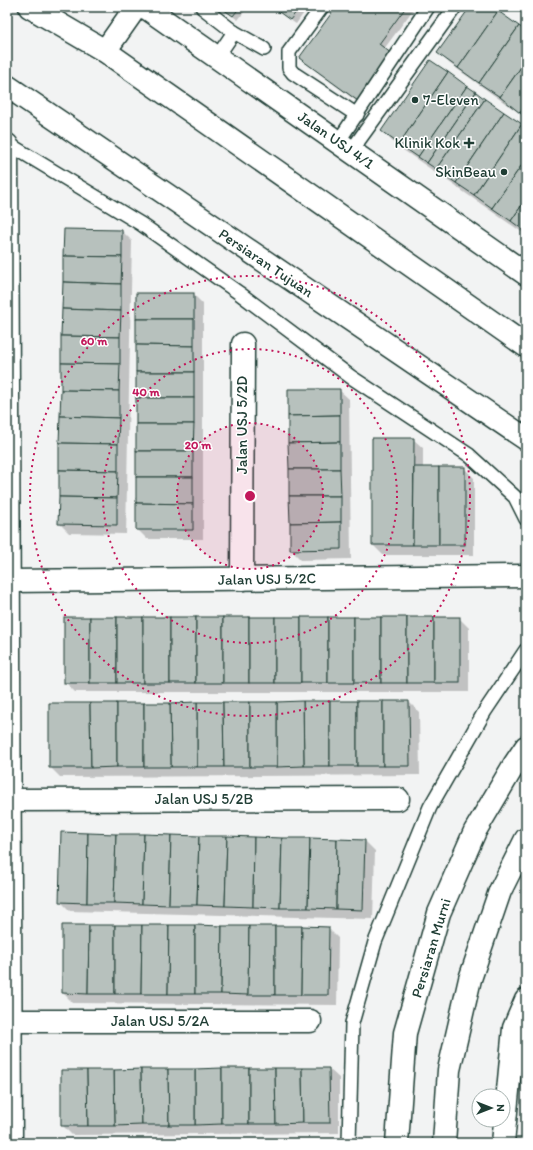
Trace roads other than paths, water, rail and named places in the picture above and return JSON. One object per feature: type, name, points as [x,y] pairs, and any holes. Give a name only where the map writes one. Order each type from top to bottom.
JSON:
[{"type":"street","points":[[30,7],[105,51],[526,346]]},
{"type":"street","points":[[105,51],[136,7]]},
{"type":"street","name":"Jalan USJ 4/1","points":[[145,7],[526,274]]},
{"type":"street","name":"Persiaran Tujuan","points":[[7,86],[526,439]]},
{"type":"street","points":[[7,144],[11,1143]]},
{"type":"street","name":"Jalan USJ 5/2D","points":[[242,344],[242,579]]},
{"type":"street","name":"Jalan USJ 5/2C","points":[[8,574],[242,579],[526,576]]},
{"type":"street","points":[[514,765],[526,735]]},
{"type":"street","name":"Persiaran Murni","points":[[398,1143],[405,1033],[439,913],[475,831],[526,747]]},
{"type":"street","name":"Jalan USJ 5/2B","points":[[9,800],[398,799]]},
{"type":"street","points":[[444,1143],[449,1070],[470,979],[500,891],[526,839]]},
{"type":"street","points":[[503,1143],[514,1028],[526,1000]]},
{"type":"street","name":"Jalan USJ 5/2A","points":[[10,1021],[310,1021]]},
{"type":"lane","points":[[202,7],[234,32],[264,49]]},
{"type":"lane","points":[[322,7],[289,52],[289,68],[293,73],[357,114]]},
{"type":"lane","points":[[345,147],[357,114],[428,7]]},
{"type":"lane","points":[[345,147],[455,7]]},
{"type":"lane","points":[[216,57],[234,32]]},
{"type":"lane","points":[[7,144],[141,224],[239,293],[351,377],[469,455],[515,497],[526,519]]},
{"type":"lane","points":[[349,1143],[352,1023],[374,942],[430,807],[485,711],[526,650]]},
{"type":"place","name":"7-Eleven","points":[[415,100]]},
{"type":"place","name":"Klinik Kok","points":[[469,143]]},
{"type":"place","name":"SkinBeau","points":[[504,172]]}]
